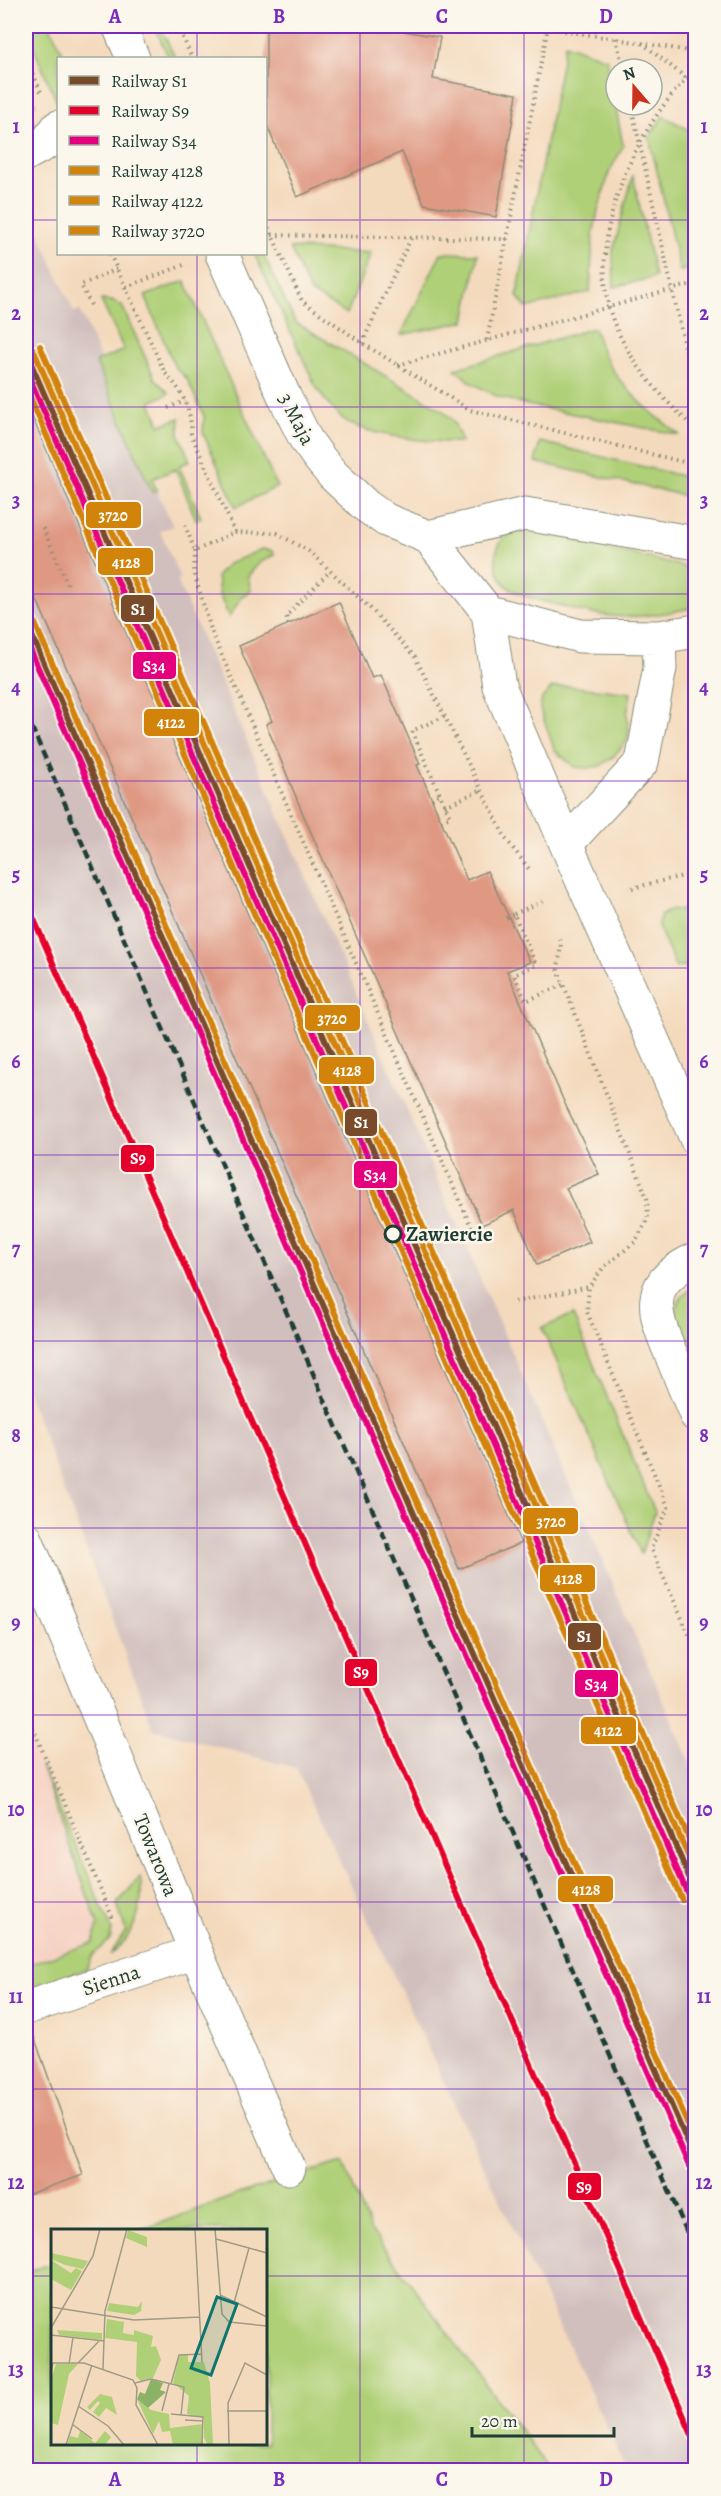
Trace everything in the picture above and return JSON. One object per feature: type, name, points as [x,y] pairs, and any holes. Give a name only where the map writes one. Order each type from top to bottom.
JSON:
[{"type":"street","points":[[119,26],[134,57]]},
{"type":"street","points":[[26,154],[45,144],[57,129]]},
{"type":"street","name":"3 Maja","points":[[208,258],[306,440],[319,458],[333,475],[366,506],[386,520],[428,537],[488,612]]},
{"type":"street","points":[[428,537],[525,514],[696,543]]},
{"type":"street","points":[[696,631],[659,637],[580,636],[488,612],[499,686],[566,844],[688,1101],[696,1138]]},
{"type":"street","points":[[566,844],[642,762],[660,668],[659,637]]},
{"type":"street","points":[[696,1259],[683,1265],[666,1279],[656,1300],[657,1321],[696,1415]]},
{"type":"street","name":"Towarowa","points":[[26,1539],[196,1952],[289,2168]]},
{"type":"street","name":"Sienna","points":[[26,2008],[196,1952]]},
{"type":"path","points":[[178,26],[192,57]]},
{"type":"path","points":[[535,26],[616,37],[696,52]]},
{"type":"path","points":[[487,340],[548,27]]},
{"type":"path","points":[[616,37],[620,57]]},
{"type":"path","points":[[641,42],[696,86]]},
{"type":"path","points":[[696,69],[674,90],[628,163],[612,217],[604,257],[610,306],[616,329],[643,373],[675,410],[696,429]]},
{"type":"path","points":[[634,117],[696,396]]},
{"type":"path","points":[[507,239],[268,234],[302,302],[362,343],[470,410],[696,465]]},
{"type":"path","points":[[362,343],[412,236]]},
{"type":"path","points":[[110,255],[165,373],[178,386],[185,401],[192,417],[191,434],[235,532]]},
{"type":"path","points":[[126,287],[208,258]]},
{"type":"path","points":[[91,305],[81,285],[117,269]]},
{"type":"path","points":[[398,365],[696,283]]},
{"type":"path","points":[[168,408],[185,401]]},
{"type":"path","points":[[185,525],[195,551],[194,573],[212,633],[472,1229]]},
{"type":"path","points":[[43,528],[69,587]]},
{"type":"path","points":[[195,551],[235,532],[277,533],[310,552],[371,609],[415,657],[506,839],[529,869],[534,880]]},
{"type":"path","points":[[289,624],[286,616],[330,571]]},
{"type":"path","points":[[441,821],[450,818],[412,731],[445,716]]},
{"type":"path","points":[[445,807],[481,790]]},
{"type":"path","points":[[432,799],[440,795]]},
{"type":"path","points":[[627,889],[696,873]]},
{"type":"path","points":[[539,891],[547,910]]},
{"type":"path","points":[[506,918],[543,902]]},
{"type":"path","points":[[514,914],[536,965],[514,975],[526,1001],[563,985]]},
{"type":"path","points":[[558,935],[561,943],[558,970],[563,985],[647,1197],[648,1219],[635,1242],[603,1268],[589,1287],[587,1312],[668,1507],[651,1549],[696,1650]]},
{"type":"path","points":[[515,1302],[589,1287]]},
{"type":"path","points":[[26,1711],[113,1919]]},
{"type":"shaded area","points":[[26,203],[74,312],[80,310],[101,360],[96,363],[152,492],[157,491],[173,526],[160,531],[180,578],[177,580],[695,1774],[695,2470],[627,2470],[296,1768],[153,1729],[26,1388]]},
{"type":"shaded area","points":[[26,1724],[98,1925],[93,1943],[26,1965]]},
{"type":"green space","points":[[26,26],[50,26],[65,57],[57,57],[57,102]]},
{"type":"green space","points":[[154,26],[160,26],[175,57],[169,57]]},
{"type":"green space","points":[[565,44],[604,58],[604,117],[618,117],[623,146],[609,173],[598,211],[593,234],[590,292],[526,308],[517,296]]},
{"type":"green space","points":[[26,83],[35,104],[28,107],[38,129],[26,134]]},
{"type":"green space","points":[[664,117],[695,133],[695,267],[680,271],[649,137]]},
{"type":"green space","points":[[633,175],[655,277],[614,287],[613,251]]},
{"type":"green space","points":[[290,248],[371,253],[347,314],[310,292]]},
{"type":"green space","points":[[441,253],[478,254],[465,321],[401,335]]},
{"type":"green space","points":[[255,255],[263,255],[295,322],[439,408],[453,420],[462,442],[420,440],[360,428],[339,415],[315,385]]},
{"type":"green space","points":[[185,281],[277,487],[236,507],[203,433],[204,416],[187,379],[175,367],[145,296]]},
{"type":"green space","points":[[101,300],[112,301],[122,306],[155,379],[169,393],[151,402],[160,425],[180,418],[179,434],[190,461],[179,466],[201,518],[196,520],[176,469],[152,479],[157,491],[152,492],[96,362],[124,350]]},
{"type":"green space","points":[[594,328],[604,355],[618,378],[648,409],[680,435],[528,405],[496,396],[472,383],[455,369]]},
{"type":"green space","points":[[540,442],[695,479],[695,498],[535,462]]},
{"type":"green space","points":[[529,530],[695,569],[695,607],[640,616],[608,616],[574,610],[518,593],[505,584],[497,570],[496,554],[505,537]]},
{"type":"green space","points":[[262,549],[273,551],[274,555],[259,563],[248,576],[251,591],[243,595],[229,617],[219,594],[217,576],[228,564]]},
{"type":"green space","points":[[568,686],[631,693],[627,714],[629,730],[627,741],[613,757],[600,766],[575,767],[555,751],[540,709],[542,698],[552,688]]},
{"type":"green space","points":[[672,909],[695,913],[695,993],[685,965],[676,968],[659,928],[660,916]]},
{"type":"green space","points":[[695,1287],[695,1377],[679,1341],[675,1317],[677,1305],[683,1295]]},
{"type":"green space","points":[[573,1315],[655,1512],[641,1554],[542,1328]]},
{"type":"green space","points":[[41,1766],[112,1930],[110,1940],[93,1955],[87,1969],[26,1989],[26,1965],[93,1943],[98,1925]]},
{"type":"green space","points":[[140,1877],[141,1899],[136,1920],[126,1940],[110,1955],[126,1931],[117,1904]]},
{"type":"green space","points":[[343,2162],[370,2229],[550,2470],[26,2470],[26,2273],[51,2263],[51,2445],[267,2445],[267,2229],[144,2229],[242,2193]]},
{"type":"building","points":[[266,26],[373,26],[440,37],[433,79],[517,94],[496,217],[424,204],[402,152],[297,197],[267,125]]},
{"type":"building","points":[[26,402],[521,1543],[459,1569],[26,575]]},
{"type":"building","points":[[339,602],[372,678],[381,675],[467,880],[487,871],[530,962],[507,971],[565,1104],[599,1174],[566,1188],[590,1242],[537,1265],[514,1210],[482,1225],[303,814],[266,724],[272,721],[239,646]]},
{"type":"building","points":[[31,2028],[83,2175],[26,2195],[26,2029]]},
{"type":"railway","points":[[26,714],[696,2253]]},
{"type":"rail line","name":"3720","points":[[40,346],[696,1855]]},
{"type":"rail line","name":"4128","points":[[33,349],[696,1874]]},
{"type":"rail line","name":"S1","points":[[26,352],[696,1893]]},
{"type":"rail line","name":"S34","points":[[26,370],[689,1897]]},
{"type":"rail line","name":"4122","points":[[26,388],[682,1900]]},
{"type":"rail line","name":"4128","points":[[33,619],[696,2143]]},
{"type":"rail line","name":"S1","points":[[26,622],[696,2162]]},
{"type":"rail line","name":"S34","points":[[26,640],[689,2166]]},
{"type":"rail line","name":"S9","points":[[26,901],[696,2444]]},
{"type":"place","name":"Zawiercie","points":[[393,1234]]}]
